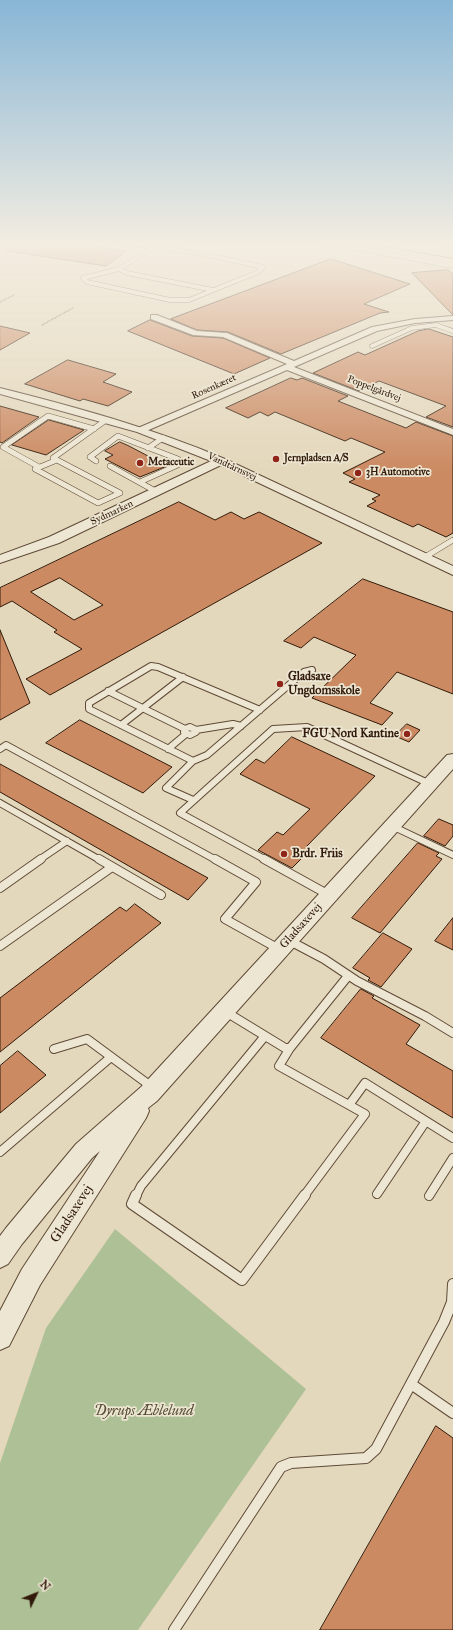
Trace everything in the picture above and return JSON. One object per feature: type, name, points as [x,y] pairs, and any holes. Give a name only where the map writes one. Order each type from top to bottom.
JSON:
[{"type":"street","points":[[159,319],[196,333],[224,335],[291,365]]},
{"type":"street","name":"Rosenkæret","points":[[141,430],[375,329],[415,321],[439,319]]},
{"type":"street","name":"Poppelgårdvej","points":[[291,365],[453,432]]},
{"type":"street","name":"Vandtårnsvej","points":[[0,391],[141,430],[221,461],[453,571]]},
{"type":"street","name":"Sydmarken","points":[[0,559],[54,540],[221,461]]},
{"type":"street","name":"Gladsaxevej","points":[[0,1256],[14,1236],[84,1151],[152,1091],[453,759]]},
{"type":"street","name":"Gladsaxevej","points":[[0,1337],[31,1277],[152,1091]]},
{"type":"lane","points":[[372,346],[412,328],[436,325],[453,331]]},
{"type":"lane","points":[[39,467],[3,447],[48,416],[94,429]]},
{"type":"lane","points":[[57,460],[35,469],[98,503],[120,494],[57,460],[53,458],[106,420]]},
{"type":"lane","points":[[96,461],[90,457],[118,436],[178,459],[182,463],[140,482]]},
{"type":"lane","points":[[148,448],[163,438]]},
{"type":"lane","points":[[110,466],[157,492]]},
{"type":"lane","points":[[425,558],[453,540]]},
{"type":"lane","points":[[193,761],[89,709],[89,703],[151,666],[158,667],[183,677],[260,710]]},
{"type":"lane","points":[[193,800],[166,788],[193,761],[207,755],[304,672],[312,670]]},
{"type":"lane","points":[[121,725],[183,677]]},
{"type":"lane","points":[[108,692],[143,708],[193,735],[196,730],[233,724],[241,726]]},
{"type":"lane","points":[[329,895],[180,813],[273,729],[307,727],[430,784]]},
{"type":"lane","points":[[168,749],[186,731]]},
{"type":"lane","points":[[0,749],[6,745],[256,882],[225,919],[284,945],[324,959],[348,976],[425,1016],[453,1034]]},
{"type":"lane","points":[[0,803],[161,895]]},
{"type":"lane","points":[[392,826],[453,855]]},
{"type":"lane","points":[[0,888],[67,841]]},
{"type":"lane","points":[[0,946],[112,867]]},
{"type":"lane","points":[[265,1036],[141,1186],[132,1204],[242,1280],[365,1114],[279,1066],[290,1048],[348,976]]},
{"type":"lane","points":[[224,1011],[285,1048],[290,1048]]},
{"type":"lane","points":[[54,1049],[88,1039],[152,1091]]},
{"type":"lane","points":[[0,1152],[111,1057]]},
{"type":"lane","points":[[349,1105],[365,1083],[453,1138]]},
{"type":"lane","points":[[376,1194],[426,1121]]},
{"type":"lane","points":[[429,1196],[453,1158]]},
{"type":"lane","points":[[174,1630],[281,1467],[291,1463],[366,1458],[376,1449],[444,1322],[452,1302],[453,1284]]},
{"type":"lane","points":[[411,1384],[453,1413]]},
{"type":"path","points":[[42,325],[53,319]]},
{"type":"green space","name":"Dyrups Æblelund","points":[[115,1229],[306,1389],[138,1630],[0,1630],[0,1463],[46,1328]]},
{"type":"building","points":[[171,319],[365,319],[281,354],[228,332],[197,330]]},
{"type":"building","points":[[150,320],[192,336],[223,338],[270,358],[234,374],[128,331]]},
{"type":"building","points":[[0,326],[30,333],[0,350]]},
{"type":"building","points":[[429,329],[453,337],[453,427],[426,417],[446,406],[379,381],[359,391],[313,373],[358,352],[365,355],[418,331]]},
{"type":"building","points":[[68,360],[116,374],[103,382],[132,392],[108,406],[83,399],[80,401],[25,384]]},
{"type":"building","points":[[291,378],[297,380],[302,378],[348,396],[338,401],[406,428],[416,422],[453,436],[453,533],[446,537],[418,524],[413,527],[367,506],[376,501],[372,499],[380,495],[349,482],[355,479],[343,473],[385,452],[351,438],[345,441],[275,412],[268,416],[260,412],[248,418],[226,408]]},
{"type":"building","points":[[0,406],[39,417],[2,443],[0,442]]},
{"type":"building","points":[[49,420],[84,430],[46,455],[12,445]]},
{"type":"building","points":[[120,442],[167,466],[140,477],[105,459],[113,455],[105,451]]},
{"type":"building","points":[[179,502],[215,520],[231,512],[244,519],[259,512],[322,543],[50,695],[26,679],[82,649],[54,632],[57,630],[12,601],[0,607],[0,588]],"holes":[[[60,578],[103,605],[74,620],[31,592]]]},
{"type":"building","points":[[363,579],[453,612],[453,694],[397,672],[370,703],[393,713],[382,725],[312,698],[356,655],[314,637],[301,648],[284,641]]},
{"type":"building","points":[[0,630],[30,703],[0,720]]},
{"type":"building","points":[[80,720],[172,767],[143,793],[46,743]]},
{"type":"building","points":[[407,724],[420,730],[409,742],[395,736]]},
{"type":"building","points":[[292,737],[375,776],[306,847],[311,849],[292,868],[258,850],[277,832],[283,835],[310,809],[240,774],[256,759],[264,763]]},
{"type":"building","points":[[0,764],[208,878],[188,900],[0,792]]},
{"type":"building","points":[[439,819],[453,825],[453,836],[445,846],[424,836]]},
{"type":"building","points":[[418,843],[439,853],[436,856],[442,859],[380,933],[352,918]]},
{"type":"building","points":[[135,904],[161,923],[0,1052],[0,998],[120,907],[126,911]]},
{"type":"building","points":[[453,918],[453,950],[435,941]]},
{"type":"building","points":[[383,933],[412,949],[381,987],[368,980],[370,978],[353,968]]},
{"type":"building","points":[[361,989],[374,996],[372,998],[420,1025],[406,1044],[453,1071],[453,1118],[321,1038]]},
{"type":"building","points":[[18,1051],[46,1075],[0,1113],[0,1066]]},
{"type":"building","points":[[436,1426],[453,1438],[453,1630],[320,1630]]},
{"type":"place","name":"Jernpladsen A/S","points":[[276,459]]},
{"type":"place","name":"Metaceutic","points":[[140,463]]},
{"type":"place","name":"3H Automotive","points":[[358,473]]},
{"type":"place","name":"Gladsaxe Ungdomsskole","points":[[280,684]]},
{"type":"place","name":"FGU Nord Kantine","points":[[407,734]]},
{"type":"place","name":"Brdr. Friis","points":[[284,854]]}]
